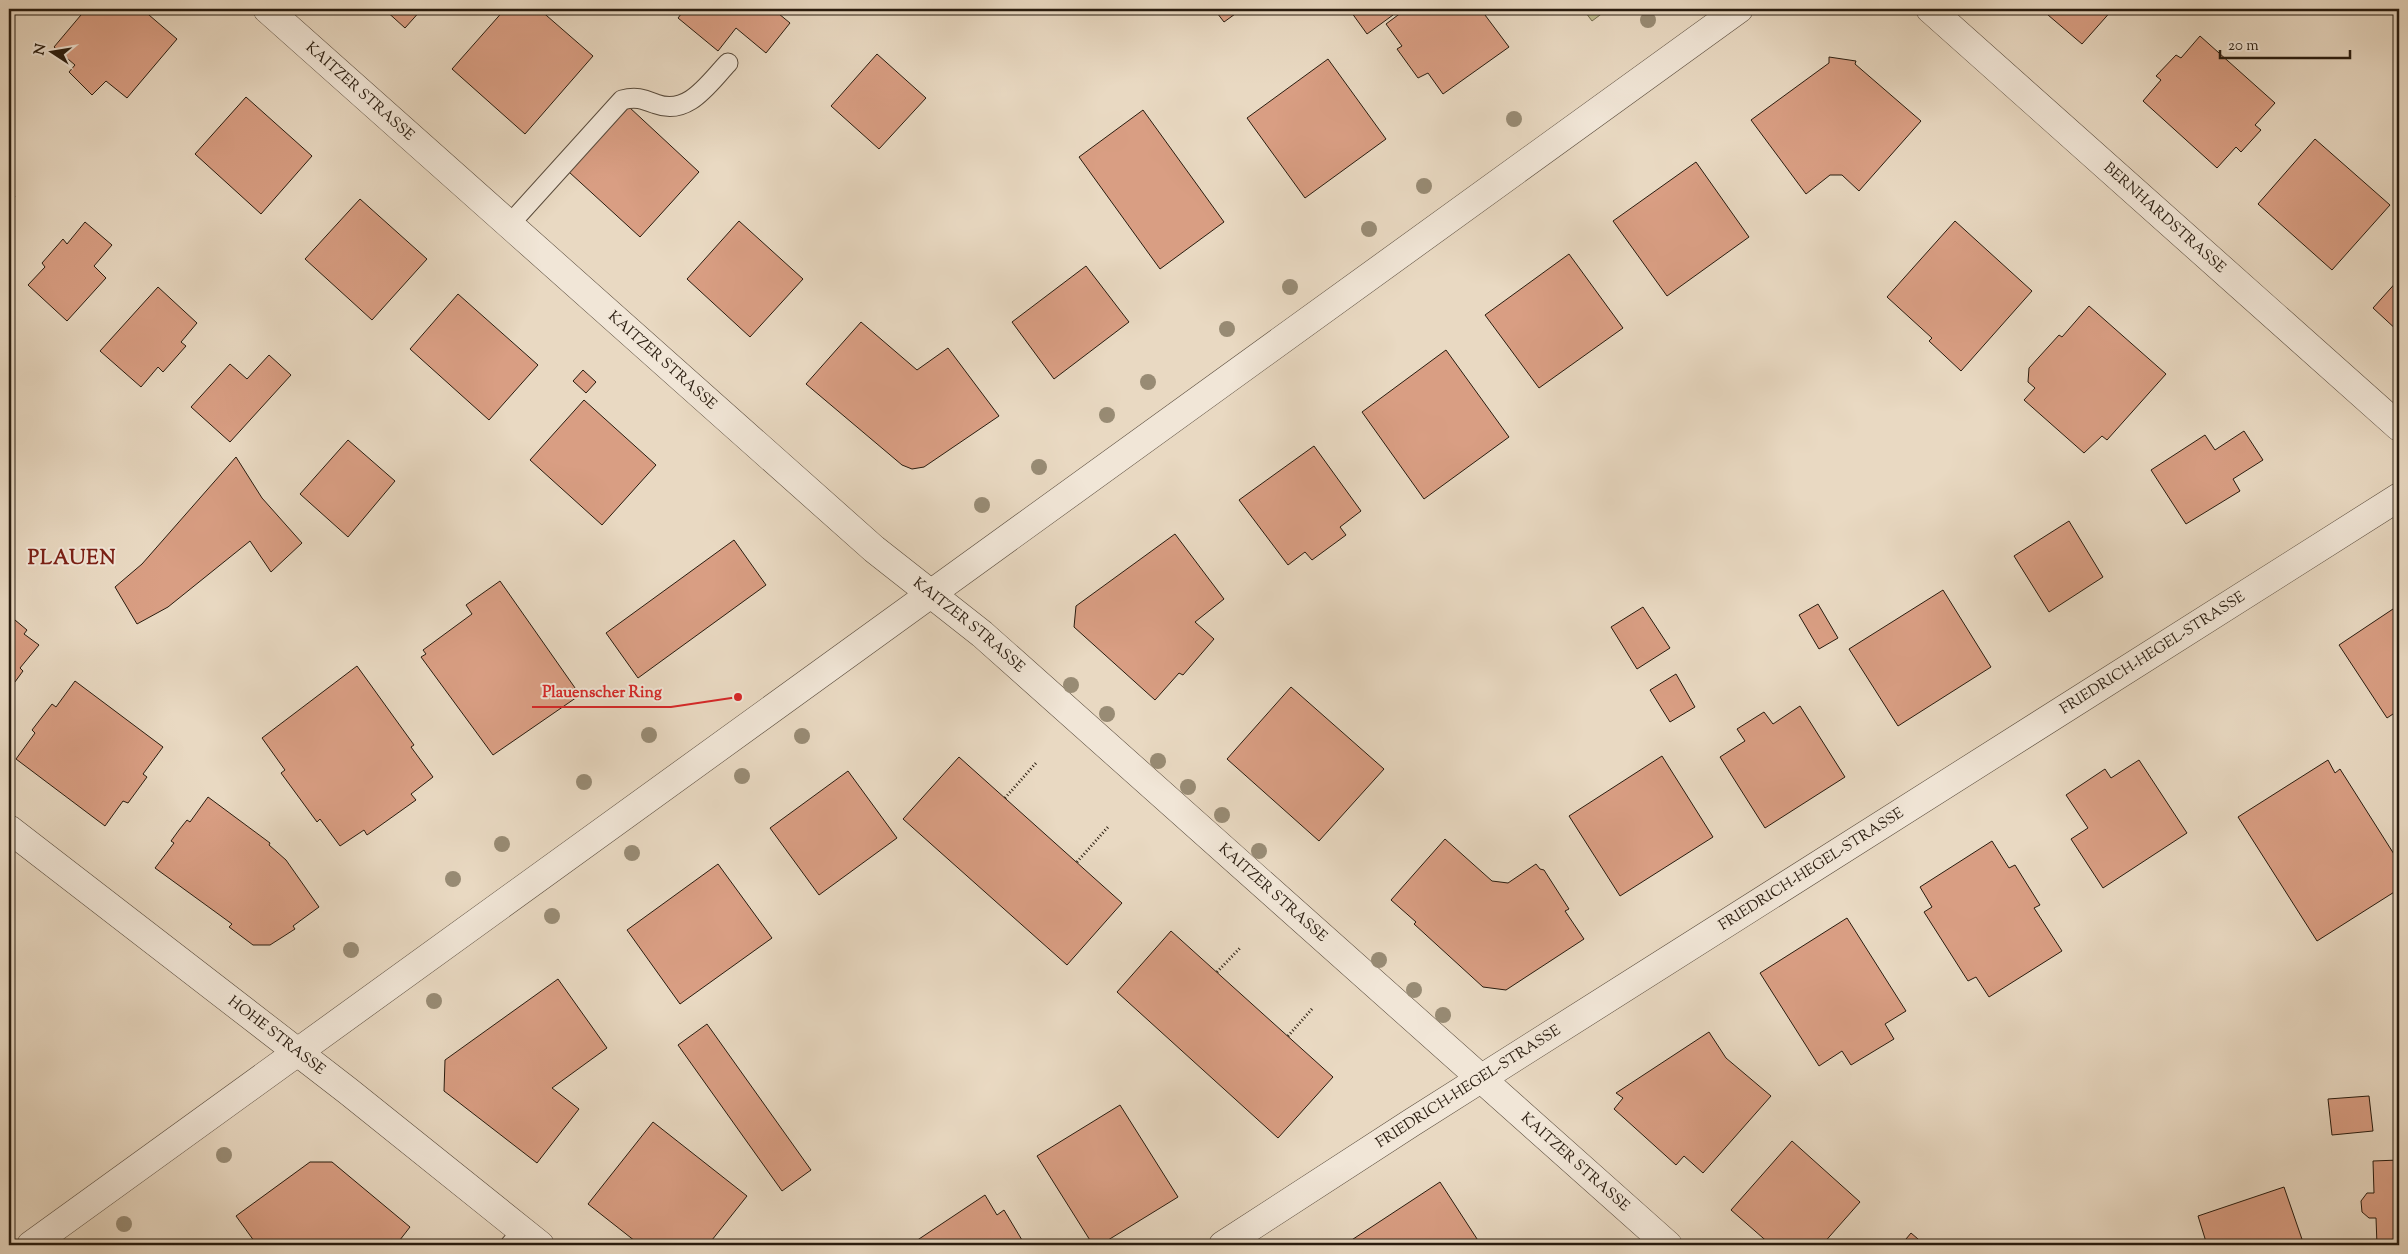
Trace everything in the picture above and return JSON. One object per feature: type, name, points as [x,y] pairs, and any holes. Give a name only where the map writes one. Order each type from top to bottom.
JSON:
[{"type":"street","name":"KAITZER STRASSE","points":[[267,9],[874,549],[982,634],[1668,1245]]},
{"type":"street","points":[[31,1245],[1739,9]]},
{"type":"street","name":"BERNHARDSTRASSE","points":[[1930,9],[2399,427]]},
{"type":"street","name":"FRIEDRICH-HEGEL-STRASSE","points":[[1223,1245],[2399,496]]},
{"type":"street","name":"HOHE STRASSE","points":[[9,829],[348,1091],[524,1241]]},
{"type":"lane","points":[[509,225],[622,100],[632,97],[645,98],[666,107],[682,106],[696,98],[728,63]]},
{"type":"path","points":[[1005,798],[1036,763]]},
{"type":"path","points":[[1077,862],[1108,827]]},
{"type":"path","points":[[1217,972],[1241,947]]},
{"type":"path","points":[[1288,1036],[1312,1009]]},
{"type":"shaded area","points":[[1583,9],[1608,9],[1592,21]]},
{"type":"building","points":[[86,9],[142,9],[177,39],[127,98],[106,81],[92,95],[69,72],[75,65],[54,47]]},
{"type":"building","points":[[384,9],[422,9],[405,28]]},
{"type":"building","points":[[505,9],[539,9],[593,56],[525,134],[452,69]]},
{"type":"building","points":[[685,9],[773,9],[790,23],[766,53],[736,28],[718,51],[678,18]]},
{"type":"building","points":[[1214,9],[1242,9],[1224,22]]},
{"type":"building","points":[[1349,9],[1389,9],[1393,15],[1367,34]]},
{"type":"building","points":[[1406,9],[1487,9],[1489,12],[1485,15],[1509,47],[1443,94],[1428,73],[1418,78],[1397,49],[1402,46],[1386,24]]},
{"type":"building","points":[[2041,9],[2113,9],[2082,44]]},
{"type":"building","points":[[2200,36],[2275,103],[2255,125],[2261,130],[2241,152],[2236,147],[2217,168],[2143,101],[2161,80],[2156,76],[2176,55],[2181,58]]},
{"type":"building","points":[[877,54],[926,98],[879,149],[831,106]]},
{"type":"building","points":[[1829,57],[1856,61],[1855,64],[1921,121],[1859,191],[1842,175],[1830,175],[1806,194],[1751,120],[1829,63]]},
{"type":"building","points":[[1328,59],[1386,139],[1305,198],[1247,118]]},
{"type":"building","points":[[246,97],[312,156],[261,214],[195,154]]},
{"type":"building","points":[[629,107],[699,172],[640,237],[569,172]]},
{"type":"building","points":[[1143,110],[1224,222],[1160,269],[1079,157]]},
{"type":"building","points":[[2315,139],[2390,205],[2332,270],[2258,204]]},
{"type":"building","points":[[1696,162],[1749,237],[1667,296],[1613,221]]},
{"type":"building","points":[[9,191],[15,196],[9,205]]},
{"type":"building","points":[[360,199],[427,259],[372,320],[305,259]]},
{"type":"building","points":[[739,221],[803,279],[750,337],[687,279]]},
{"type":"building","points":[[1955,221],[2032,291],[1961,371],[1929,341],[1932,338],[1887,297]]},
{"type":"building","points":[[85,222],[112,245],[94,266],[106,278],[67,321],[28,285],[45,267],[42,263],[63,239],[67,244]]},
{"type":"building","points":[[1569,254],[1623,328],[1539,388],[1485,315]]},
{"type":"building","points":[[1086,266],[1129,322],[1054,379],[1012,322]]},
{"type":"building","points":[[2399,279],[2399,332],[2373,308]]},
{"type":"building","points":[[158,287],[197,323],[181,342],[186,346],[163,372],[158,367],[141,387],[100,351]]},
{"type":"building","points":[[458,294],[538,365],[489,420],[410,349]]},
{"type":"building","points":[[2089,306],[2166,374],[2107,440],[2102,436],[2084,453],[2024,400],[2035,388],[2028,382],[2029,368],[2059,335],[2062,337]]},
{"type":"building","points":[[861,322],[917,370],[948,348],[999,416],[924,467],[912,469],[902,465],[806,384]]},
{"type":"building","points":[[1446,350],[1509,437],[1424,499],[1362,412]]},
{"type":"building","points":[[269,355],[291,375],[230,442],[191,407],[230,364],[247,379]]},
{"type":"building","points":[[583,370],[596,382],[586,393],[573,381]]},
{"type":"building","points":[[584,400],[656,465],[602,525],[530,460]]},
{"type":"building","points":[[2244,431],[2263,460],[2233,479],[2240,491],[2186,524],[2151,470],[2205,435],[2215,450]]},
{"type":"building","points":[[348,440],[395,481],[348,537],[300,494]]},
{"type":"building","points":[[1314,446],[1361,511],[1340,527],[1346,535],[1312,560],[1305,552],[1288,565],[1239,500]]},
{"type":"building","points":[[236,457],[262,498],[302,543],[271,572],[250,541],[168,607],[137,624],[115,587],[142,564]]},
{"type":"building","points":[[2069,521],[2103,577],[2049,612],[2014,556]]},
{"type":"building","points":[[1175,534],[1224,599],[1195,622],[1214,639],[1183,675],[1179,673],[1155,700],[1074,627],[1076,606]]},
{"type":"building","points":[[734,540],[766,585],[638,678],[606,633]]},
{"type":"building","points":[[500,581],[580,695],[493,755],[421,657],[426,654],[423,650],[472,614],[466,605]]},
{"type":"building","points":[[1943,590],[1991,667],[1898,726],[1849,649]]},
{"type":"building","points":[[1818,604],[1838,638],[1819,649],[1799,615]]},
{"type":"building","points":[[2399,605],[2399,710],[2387,718],[2339,645]]},
{"type":"building","points":[[1643,607],[1670,648],[1637,669],[1611,627]]},
{"type":"building","points":[[9,615],[27,630],[24,634],[39,645],[20,668],[23,671],[9,690]]},
{"type":"building","points":[[357,666],[414,745],[411,747],[433,777],[411,794],[416,800],[367,835],[364,830],[340,846],[320,819],[317,822],[281,773],[285,770],[262,738]]},
{"type":"building","points":[[1676,674],[1695,707],[1670,722],[1650,690]]},
{"type":"building","points":[[75,681],[163,747],[143,774],[147,777],[128,803],[123,801],[105,826],[16,759],[35,733],[32,730],[52,704],[56,707]]},
{"type":"building","points":[[1291,687],[1384,769],[1319,841],[1227,759]]},
{"type":"building","points":[[1800,706],[1845,777],[1765,828],[1720,757],[1745,741],[1737,729],[1764,712],[1773,724]]},
{"type":"building","points":[[1662,756],[1713,837],[1620,896],[1569,816]]},
{"type":"building","points":[[959,757],[1122,903],[1067,965],[903,819]]},
{"type":"building","points":[[2139,760],[2187,833],[2103,888],[2071,839],[2088,828],[2066,795],[2105,769],[2111,778]]},
{"type":"building","points":[[2328,760],[2335,773],[2340,769],[2399,862],[2399,889],[2317,941],[2238,817]]},
{"type":"building","points":[[848,771],[897,838],[819,895],[770,828]]},
{"type":"building","points":[[208,797],[270,843],[269,845],[286,860],[319,907],[293,926],[295,929],[270,945],[253,945],[229,927],[232,924],[155,868],[174,843],[171,841],[179,830],[187,820],[190,822]]},
{"type":"building","points":[[1445,839],[1492,881],[1508,883],[1536,864],[1540,869],[1544,870],[1569,909],[1565,911],[1584,939],[1506,990],[1483,987],[1414,924],[1416,922],[1391,900]]},
{"type":"building","points":[[1992,841],[2009,868],[2015,865],[2040,905],[2034,908],[2062,951],[1989,997],[1976,977],[1968,981],[1924,912],[1932,907],[1920,887]]},
{"type":"building","points":[[718,864],[772,938],[680,1004],[627,930]]},
{"type":"building","points":[[1847,918],[1906,1011],[1885,1024],[1894,1039],[1851,1065],[1842,1051],[1819,1066],[1760,973]]},
{"type":"building","points":[[1171,931],[1333,1077],[1278,1138],[1117,992]]},
{"type":"building","points":[[558,979],[607,1048],[552,1088],[579,1109],[537,1163],[444,1091],[445,1060]]},
{"type":"building","points":[[707,1024],[811,1170],[782,1191],[678,1045]]},
{"type":"building","points":[[1709,1032],[1726,1058],[1771,1096],[1703,1173],[1684,1156],[1676,1165],[1614,1109],[1623,1098],[1616,1093]]},
{"type":"building","points":[[2369,1096],[2373,1131],[2332,1135],[2328,1099]]},
{"type":"building","points":[[1120,1105],[1178,1197],[1100,1245],[1093,1245],[1037,1156]]},
{"type":"building","points":[[653,1122],[747,1196],[708,1245],[640,1245],[588,1204]]},
{"type":"building","points":[[1792,1141],[1860,1202],[1822,1245],[1771,1245],[1731,1210]]},
{"type":"building","points":[[2399,1160],[2399,1245],[2377,1245],[2376,1218],[2369,1218],[2362,1212],[2361,1201],[2367,1193],[2374,1193],[2373,1161]]},
{"type":"building","points":[[310,1162],[332,1162],[410,1227],[396,1245],[257,1245],[236,1216]]},
{"type":"building","points":[[1440,1182],[1481,1245],[1344,1245]]},
{"type":"building","points":[[2284,1187],[2304,1245],[2207,1245],[2198,1216]]},
{"type":"building","points":[[985,1195],[997,1215],[1004,1210],[1025,1245],[910,1245]]},
{"type":"building","points":[[1911,1233],[1925,1245],[1901,1245]]},
{"type":"place","name":"Plauenscher Ring","points":[[738,697]]},
{"type":"district","name":"PLAUEN","points":[[72,559]]}]
